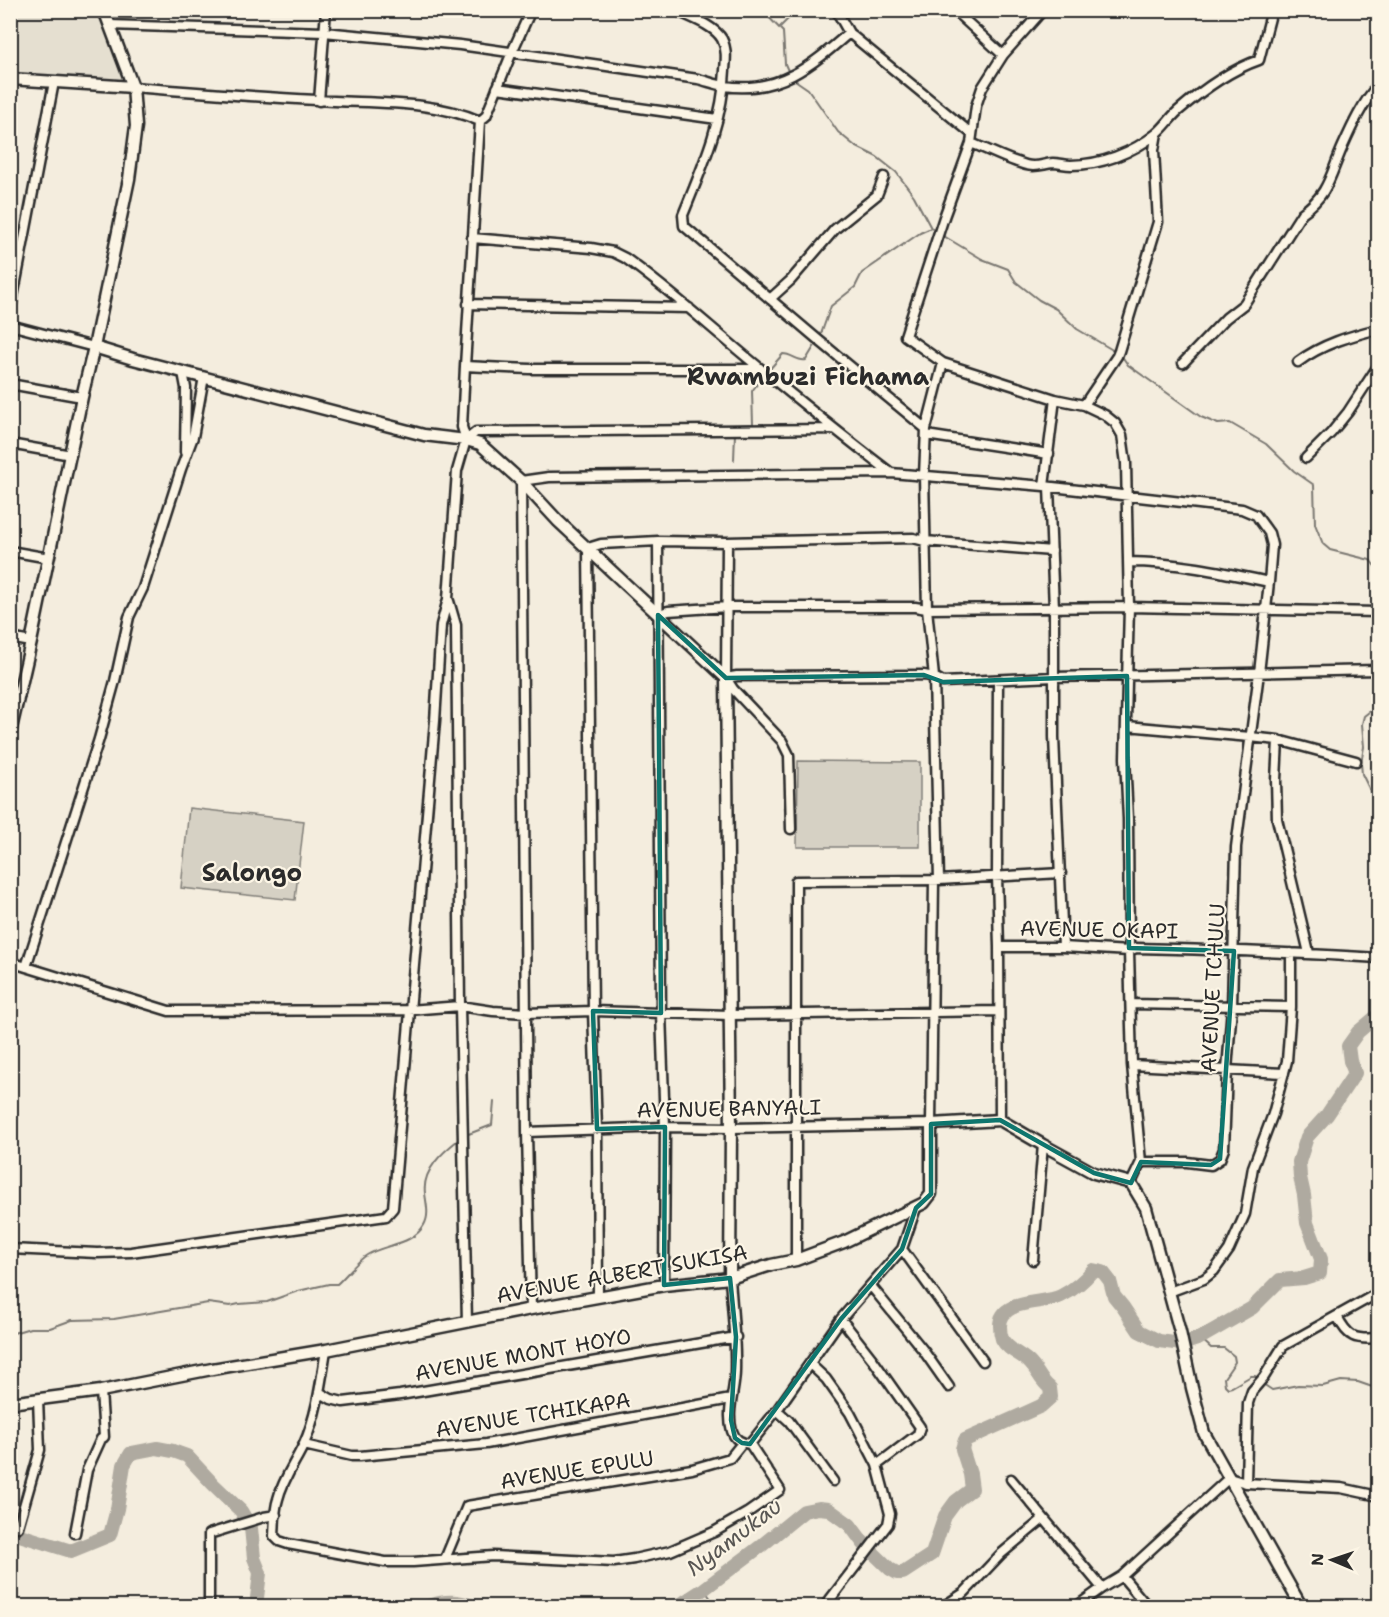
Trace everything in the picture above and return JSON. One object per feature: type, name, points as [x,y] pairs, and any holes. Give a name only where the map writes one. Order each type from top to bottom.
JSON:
[{"type":"street","points":[[10,733],[129,179],[136,126],[133,87],[104,10]]},
{"type":"street","points":[[319,100],[326,10]]},
{"type":"street","points":[[10,1249],[97,1254],[132,1252],[386,1216],[393,1208],[435,721],[441,625],[448,599],[457,471],[466,440],[462,428],[480,121],[486,116],[531,10]]},
{"type":"street","points":[[675,10],[714,30],[722,39],[726,51],[724,86],[717,119],[710,147],[683,215],[684,226],[926,432],[1049,454]]},
{"type":"street","points":[[836,10],[849,33],[972,138],[1025,165],[1035,167],[1054,163],[1092,164],[1137,147],[1157,133],[1178,111],[1225,76],[1244,65],[1259,60],[1272,10]]},
{"type":"street","points":[[954,10],[1004,55]]},
{"type":"street","points":[[1043,10],[1019,35],[982,88],[976,106],[972,138],[905,336],[943,363],[1055,399],[1084,405],[1105,415],[1115,423],[1122,435],[1126,463],[1129,607],[1125,758],[1129,951],[1132,1065],[1141,1162],[1131,1183]]},
{"type":"street","points":[[109,25],[324,32],[460,45],[698,79],[724,86],[754,88],[771,85],[817,61],[849,33]]},
{"type":"street","points":[[10,79],[412,104],[461,113],[480,121]]},
{"type":"street","points":[[10,313],[54,82]]},
{"type":"street","points":[[1183,363],[1226,318],[1244,304],[1302,213],[1314,204],[1324,191],[1343,145],[1369,95],[1378,86]]},
{"type":"street","points":[[497,88],[717,119]]},
{"type":"street","points":[[1084,405],[1118,354],[1158,222],[1154,150],[1157,133]]},
{"type":"street","points":[[771,299],[791,280],[834,229],[876,195],[884,177]]},
{"type":"street","points":[[472,238],[591,248],[613,252],[638,268],[891,473]]},
{"type":"street","points":[[468,304],[688,308]]},
{"type":"street","points":[[10,326],[424,435],[480,444],[521,481],[558,521],[726,678],[733,689],[782,741],[789,755],[791,829]]},
{"type":"street","points":[[1298,362],[1311,352],[1346,337],[1378,329]]},
{"type":"street","points":[[943,363],[926,432],[924,476],[927,609],[934,677],[936,880],[932,1012],[931,1194],[924,1203],[916,1208],[902,1250],[983,1361]]},
{"type":"street","points":[[465,366],[764,372]]},
{"type":"street","points":[[1306,458],[1348,412],[1378,366]]},
{"type":"street","points":[[183,372],[186,388],[185,459]]},
{"type":"street","points":[[26,967],[99,739],[129,617],[143,588],[194,437],[204,377]]},
{"type":"street","points":[[10,384],[82,397]]},
{"type":"street","points":[[1055,399],[1046,487],[1052,551],[1054,737],[1063,947]]},
{"type":"street","points":[[466,440],[477,432],[834,429]]},
{"type":"street","points":[[10,444],[70,456]]},
{"type":"street","points":[[521,481],[549,477],[891,473],[1127,495]]},
{"type":"street","points":[[521,481],[527,1132],[531,1309]]},
{"type":"street","name":"AVENUE TCHULU","points":[[1127,495],[1242,509],[1256,515],[1269,533],[1272,544],[1266,611],[1236,847],[1232,1006],[1224,1149],[1220,1159],[1211,1165],[1187,1162],[1141,1162]]},
{"type":"street","points":[[588,548],[601,544],[658,541],[727,542],[913,538],[925,541],[1052,551]]},
{"type":"street","points":[[658,541],[661,1013],[665,1126],[664,1285]]},
{"type":"street","points":[[326,1350],[312,1422],[304,1445],[278,1498],[274,1536],[279,1541],[288,1544],[385,1562],[493,1556],[614,1562],[670,1551],[714,1533],[780,1490],[746,1443],[735,1438],[732,1430],[731,1399],[735,1375],[736,1337],[730,1278],[727,542]]},
{"type":"street","points":[[588,548],[598,1297]]},
{"type":"street","points":[[10,551],[49,558]]},
{"type":"street","points":[[1128,562],[1157,562],[1269,582]]},
{"type":"street","points":[[448,599],[456,625],[460,1006],[467,1322]]},
{"type":"street","points":[[658,615],[669,611],[727,607],[915,607],[927,609],[1129,607],[1376,612]]},
{"type":"street","points":[[10,638],[31,642]]},
{"type":"street","points":[[726,678],[737,676],[924,675],[943,682],[1054,677],[1378,670]]},
{"type":"street","points":[[998,680],[997,876],[1000,1120]]},
{"type":"street","points":[[1127,726],[1278,740],[1356,761]]},
{"type":"street","points":[[1278,740],[1277,819],[1309,953]]},
{"type":"street","points":[[796,1260],[796,881],[936,880],[1061,873]]},
{"type":"street","name":"AVENUE OKAPI","points":[[999,947],[1291,952],[1378,958]]},
{"type":"street","points":[[1169,1292],[1204,1279],[1214,1270],[1229,1250],[1245,1214],[1253,1167],[1273,1114],[1287,1061],[1291,1007],[1291,952]]},
{"type":"street","points":[[10,962],[169,1011],[409,1010],[460,1006],[526,1013],[593,1011],[730,1015],[999,1011]]},
{"type":"street","points":[[1131,1004],[1291,1007]]},
{"type":"street","points":[[1132,1065],[1284,1073]]},
{"type":"street","points":[[931,1124],[1000,1120],[1094,1173],[1131,1183],[1146,1208],[1180,1332],[1204,1433],[1300,1606]]},
{"type":"street","name":"AVENUE BANYALI","points":[[527,1132],[665,1126],[731,1128],[931,1124]]},
{"type":"street","points":[[1033,1260],[1043,1145]]},
{"type":"street","name":"AVENUE ALBERT SUKISA","points":[[10,1403],[101,1391],[664,1285],[730,1278],[796,1260],[844,1242],[916,1208]]},
{"type":"street","name":"AVENUE EPULU","points":[[445,1559],[467,1506],[692,1469],[730,1458],[777,1410],[841,1319],[902,1250]]},
{"type":"street","points":[[871,1286],[923,1350],[949,1387]]},
{"type":"street","points":[[1246,1483],[1248,1403],[1252,1391],[1264,1377],[1283,1346],[1378,1293]]},
{"type":"street","points":[[1337,1316],[1344,1330],[1357,1339],[1378,1338]]},
{"type":"street","points":[[841,1319],[920,1427],[918,1434],[877,1465]]},
{"type":"street","name":"AVENUE MONT HOYO","points":[[319,1392],[331,1399],[343,1402],[400,1395],[736,1337]]},
{"type":"street","points":[[810,1364],[826,1380],[849,1413],[877,1465],[890,1514],[888,1524],[825,1606]]},
{"type":"street","points":[[75,1533],[87,1470],[104,1437],[101,1391]]},
{"type":"street","points":[[18,1527],[40,1450],[38,1399]]},
{"type":"street","name":"AVENUE TCHIKAPA","points":[[304,1445],[360,1456],[486,1444],[731,1399]]},
{"type":"street","points":[[777,1410],[789,1421],[833,1481]]},
{"type":"street","points":[[1229,1478],[1246,1483],[1341,1488],[1378,1496]]},
{"type":"street","points":[[1077,1606],[1122,1576],[1229,1478]]},
{"type":"street","points":[[1011,1479],[1042,1519],[1102,1588]]},
{"type":"street","points":[[209,1606],[209,1534],[264,1516],[276,1515]]},
{"type":"street","points":[[945,1606],[964,1593],[1002,1554],[1042,1519]]},
{"type":"street","points":[[1122,1576],[1147,1606]]},
{"type":"highlighted area","points":[[658,615],[726,678],[924,675],[943,682],[1127,676],[1129,948],[1234,951],[1220,1159],[1211,1165],[1141,1162],[1131,1183],[1094,1173],[1000,1120],[931,1124],[931,1194],[916,1208],[902,1249],[841,1319],[750,1444],[742,1443],[735,1438],[731,1420],[736,1337],[730,1278],[664,1285],[665,1127],[597,1129],[593,1011],[661,1013]]},
{"type":"shaded area","points":[[10,11],[100,11],[129,86],[11,76]]},
{"type":"shaded area","points":[[798,761],[920,762],[920,847],[797,847]]},
{"type":"shaded area","points":[[189,808],[304,821],[295,900],[181,888]]},
{"type":"waterway","points":[[762,10],[783,32],[785,64],[789,73]]},
{"type":"waterway","points":[[780,27],[797,10]]},
{"type":"waterway","points":[[792,78],[808,89],[838,132],[855,146],[877,157],[896,172],[914,196],[931,228],[937,232]]},
{"type":"waterway","points":[[820,337],[831,306],[855,287],[862,273],[920,233],[931,228]]},
{"type":"waterway","points":[[942,235],[982,259],[1008,269],[1016,282],[1039,300],[1056,309],[1077,329],[1116,352]]},
{"type":"waterway","points":[[768,371],[783,354],[806,360],[817,342]]},
{"type":"waterway","points":[[1121,355],[1128,365],[1201,417],[1218,424],[1230,423],[1266,444],[1294,471],[1314,485],[1315,524],[1323,544],[1330,550],[1370,560],[1378,570]]},
{"type":"waterway","points":[[735,425],[753,424],[752,391],[764,375]]},
{"type":"waterway","points":[[734,460],[735,433]]},
{"type":"waterway","points":[[1378,705],[1364,716],[1362,724],[1364,747],[1361,763],[1362,774],[1378,807]]},
{"type":"waterway","name":"Nyamukau","points":[[678,1606],[704,1589],[804,1511],[828,1509],[850,1525],[864,1544],[897,1573],[903,1573],[932,1554],[945,1516],[956,1501],[972,1489],[962,1449],[965,1440],[1041,1406],[1051,1397],[1050,1388],[1033,1366],[1008,1347],[1002,1339],[1000,1326],[1002,1317],[1007,1311],[1024,1304],[1061,1296],[1078,1285],[1093,1270],[1103,1272],[1110,1281],[1114,1296],[1139,1331],[1159,1341],[1182,1344],[1200,1338],[1252,1308],[1280,1280],[1304,1278],[1320,1273],[1321,1259],[1307,1223],[1299,1162],[1307,1137],[1327,1115],[1355,1073],[1350,1061],[1348,1046],[1358,1032],[1378,1015]]},
{"type":"waterway","points":[[466,1135],[492,1125],[494,1102]]},
{"type":"waterway","points":[[10,1334],[30,1328],[50,1328],[72,1320],[114,1319],[208,1303],[230,1306],[267,1302],[298,1291],[337,1284],[367,1255],[413,1237],[419,1232],[427,1217],[425,1185],[430,1169],[440,1156],[458,1140]]},
{"type":"waterway","points":[[1200,1338],[1211,1348],[1224,1348],[1234,1356],[1235,1362],[1224,1378],[1228,1388],[1251,1376],[1259,1380]]},
{"type":"waterway","points":[[1263,1384],[1272,1390],[1298,1385],[1323,1386],[1341,1381],[1358,1382],[1378,1389]]},
{"type":"waterway","name":"Nyamukau","points":[[10,1532],[71,1551],[110,1535],[124,1465],[131,1453],[157,1448],[173,1451],[187,1456],[241,1511],[251,1528],[254,1558],[260,1573],[256,1606]]},
{"type":"waterway","points":[[704,1589],[716,1606]]},
{"type":"waterway","name":"Nyamukau","points":[[428,1606],[450,1602],[472,1606]]},
{"type":"district","name":"Rwambuzi Fichama","points":[[808,377]]},
{"type":"district","name":"Salongo","points":[[252,873]]}]
